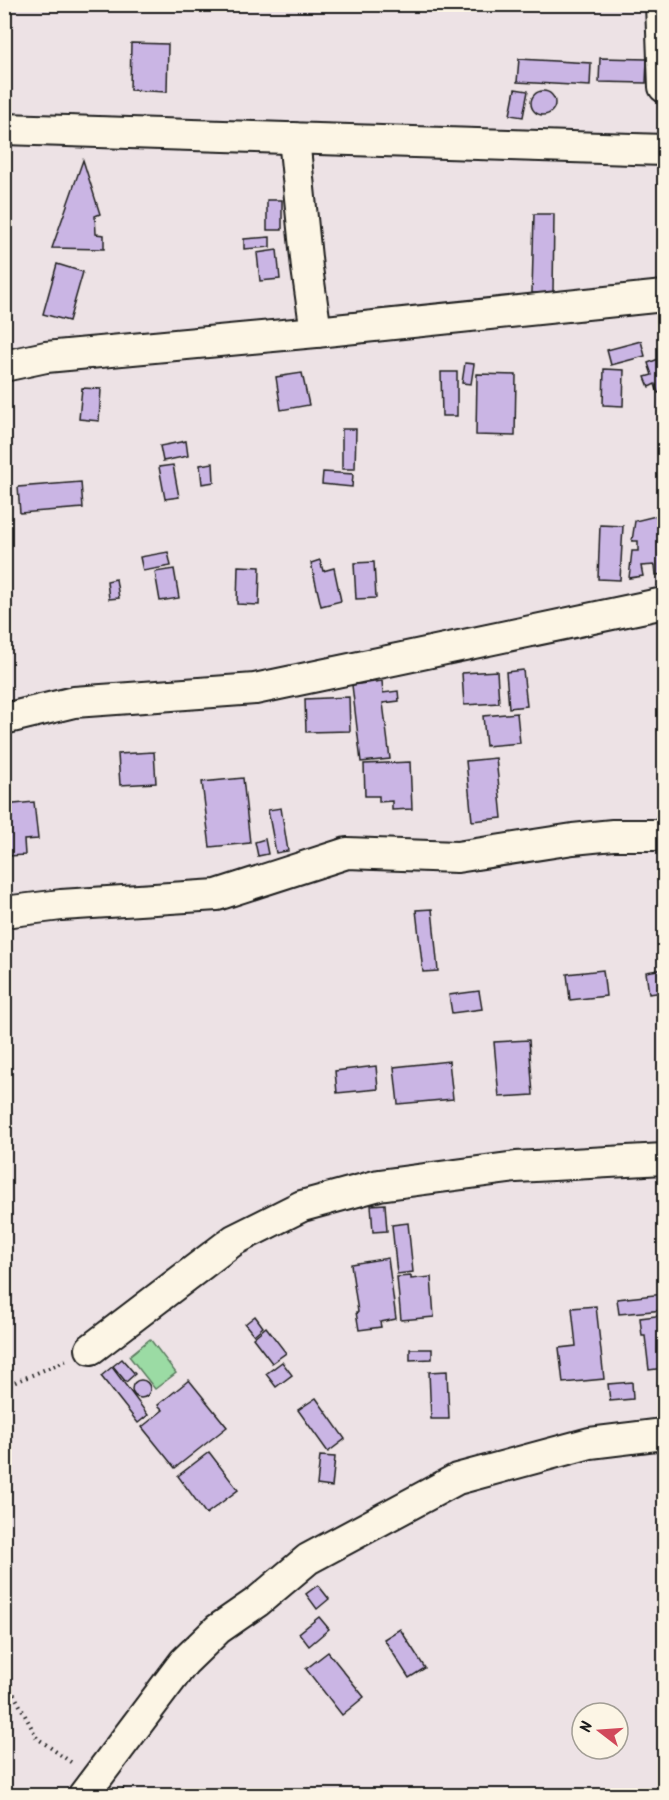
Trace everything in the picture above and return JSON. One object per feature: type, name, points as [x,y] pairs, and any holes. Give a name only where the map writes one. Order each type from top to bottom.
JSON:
[{"type":"street","points":[[661,4],[664,87]]},
{"type":"street","points":[[4,129],[664,150]]},
{"type":"street","points":[[294,138],[316,332]]},
{"type":"street","points":[[4,366],[46,357],[664,296]]},
{"type":"street","points":[[4,719],[74,702],[255,689],[664,603]]},
{"type":"street","points":[[4,912],[61,905],[217,895],[347,853],[457,857],[573,839],[613,835],[664,835]]},
{"type":"street","points":[[91,1349],[234,1240],[302,1206],[379,1185],[436,1177],[516,1167],[664,1159]]},
{"type":"street","points":[[90,1786],[184,1662],[218,1629],[257,1602],[308,1559],[458,1479],[590,1443],[664,1434]]},
{"type":"path","points":[[4,1387],[48,1370],[91,1349]]},
{"type":"path","points":[[4,1679],[37,1738],[75,1765],[90,1786],[131,1796]]},
{"type":"green space","points":[[150,1339],[176,1373],[155,1389],[129,1356]]},
{"type":"building","points":[[131,43],[168,44],[167,92],[130,90]]},
{"type":"building","points":[[600,58],[647,59],[646,83],[599,82]]},
{"type":"building","points":[[519,59],[591,63],[590,86],[517,82]]},
{"type":"building","points":[[515,89],[528,91],[523,117],[510,115]]},
{"type":"building","points":[[543,91],[552,94],[555,103],[552,112],[543,115],[534,112],[531,103],[534,94]]},
{"type":"building","points":[[83,160],[100,214],[95,216],[96,234],[104,235],[104,249],[52,248]]},
{"type":"building","points":[[267,200],[282,200],[282,230],[267,230]]},
{"type":"building","points":[[534,214],[554,214],[553,293],[532,293]]},
{"type":"building","points":[[270,237],[270,247],[244,249],[244,239]]},
{"type":"building","points":[[277,250],[280,279],[260,281],[257,253]]},
{"type":"building","points":[[57,264],[83,272],[69,321],[43,314]]},
{"type":"building","points":[[641,341],[645,356],[611,365],[607,350]]},
{"type":"building","points":[[661,358],[664,369],[664,391],[658,393],[655,384],[649,387],[645,377],[652,375],[648,363]]},
{"type":"building","points":[[465,363],[474,364],[471,384],[462,383]]},
{"type":"building","points":[[604,369],[624,370],[623,406],[603,405]]},
{"type":"building","points":[[441,372],[457,372],[457,416],[442,416]]},
{"type":"building","points":[[302,373],[309,405],[281,410],[276,377]]},
{"type":"building","points":[[477,374],[516,375],[515,436],[476,435]]},
{"type":"building","points":[[82,388],[101,389],[99,421],[79,419]]},
{"type":"building","points":[[342,429],[356,429],[355,469],[342,469]]},
{"type":"building","points":[[186,441],[188,456],[163,461],[160,446]]},
{"type":"building","points":[[213,463],[214,482],[202,484],[200,465]]},
{"type":"building","points":[[173,465],[179,497],[165,499],[159,467]]},
{"type":"building","points":[[323,472],[353,474],[352,487],[322,484]]},
{"type":"building","points":[[81,482],[83,508],[20,513],[18,487]]},
{"type":"building","points":[[664,514],[664,574],[656,575],[655,565],[641,566],[643,576],[629,578],[632,551],[638,551],[638,541],[632,541],[635,521]]},
{"type":"building","points":[[600,525],[623,526],[620,580],[598,579]]},
{"type":"building","points":[[168,552],[171,566],[143,571],[140,557]]},
{"type":"building","points":[[320,560],[323,571],[334,568],[341,601],[321,606],[311,563]]},
{"type":"building","points":[[374,562],[376,598],[356,599],[354,563]]},
{"type":"building","points":[[238,566],[260,567],[259,605],[237,604]]},
{"type":"building","points":[[174,569],[179,598],[160,601],[155,572]]},
{"type":"building","points":[[116,579],[119,598],[109,599],[107,581]]},
{"type":"building","points":[[523,670],[527,706],[509,708],[506,672]]},
{"type":"building","points":[[497,671],[499,703],[464,705],[462,673]]},
{"type":"building","points":[[382,681],[383,693],[398,691],[399,701],[383,703],[390,759],[361,762],[352,685]]},
{"type":"building","points":[[349,697],[350,731],[306,732],[305,699]]},
{"type":"building","points":[[517,713],[520,743],[486,746],[483,716]]},
{"type":"building","points":[[154,752],[156,783],[120,785],[118,754]]},
{"type":"building","points":[[496,758],[502,818],[472,821],[466,761]]},
{"type":"building","points":[[410,762],[412,809],[392,810],[392,801],[379,802],[379,796],[365,796],[364,764]]},
{"type":"building","points":[[243,778],[250,843],[210,847],[202,782]]},
{"type":"building","points":[[34,802],[38,839],[24,840],[25,855],[8,856],[4,805]]},
{"type":"building","points":[[281,808],[288,851],[276,853],[268,810]]},
{"type":"building","points":[[265,839],[268,854],[258,856],[255,842]]},
{"type":"building","points":[[432,909],[438,971],[423,972],[416,910]]},
{"type":"building","points":[[664,969],[664,992],[649,994],[646,972]]},
{"type":"building","points":[[603,970],[606,996],[570,1000],[567,974]]},
{"type":"building","points":[[479,991],[482,1009],[452,1013],[449,995]]},
{"type":"building","points":[[529,1040],[533,1095],[499,1097],[494,1042]]},
{"type":"building","points":[[449,1061],[453,1099],[398,1104],[394,1067]]},
{"type":"building","points":[[376,1066],[378,1089],[337,1093],[335,1071]]},
{"type":"building","points":[[385,1204],[387,1231],[373,1232],[371,1205]]},
{"type":"building","points":[[408,1223],[413,1272],[397,1274],[392,1225]]},
{"type":"building","points":[[388,1258],[396,1319],[380,1322],[381,1327],[359,1330],[351,1264]]},
{"type":"building","points":[[411,1276],[411,1279],[431,1277],[434,1317],[401,1320],[397,1277]]},
{"type":"building","points":[[664,1294],[664,1310],[619,1314],[617,1299]]},
{"type":"building","points":[[596,1306],[604,1379],[563,1383],[559,1348],[576,1346],[572,1308]]},
{"type":"building","points":[[664,1315],[664,1368],[649,1370],[645,1336],[642,1336],[640,1318]]},
{"type":"building","points":[[255,1316],[263,1327],[254,1335],[245,1324]]},
{"type":"building","points":[[266,1327],[286,1353],[272,1363],[253,1338]]},
{"type":"building","points":[[410,1349],[432,1349],[432,1359],[410,1360]]},
{"type":"building","points":[[122,1359],[135,1374],[126,1382],[113,1366]]},
{"type":"building","points":[[282,1362],[292,1375],[276,1387],[266,1374]]},
{"type":"building","points":[[112,1367],[148,1415],[138,1423],[101,1376]]},
{"type":"building","points":[[447,1371],[449,1419],[431,1419],[429,1372]]},
{"type":"building","points":[[141,1380],[147,1383],[150,1389],[147,1395],[141,1398],[135,1395],[132,1389],[135,1383]]},
{"type":"building","points":[[189,1380],[227,1427],[175,1468],[142,1427],[163,1410],[158,1405]]},
{"type":"building","points":[[632,1382],[633,1399],[610,1401],[608,1384]]},
{"type":"building","points":[[316,1398],[345,1439],[328,1452],[298,1410]]},
{"type":"building","points":[[209,1452],[238,1490],[206,1514],[178,1476]]},
{"type":"building","points":[[320,1456],[335,1457],[332,1487],[317,1485]]},
{"type":"building","points":[[318,1585],[329,1599],[317,1609],[306,1594]]},
{"type":"building","points":[[319,1617],[329,1629],[309,1646],[299,1633]]},
{"type":"building","points":[[400,1629],[425,1668],[409,1678],[384,1639]]},
{"type":"building","points":[[328,1652],[364,1697],[342,1715],[306,1669]]}]
